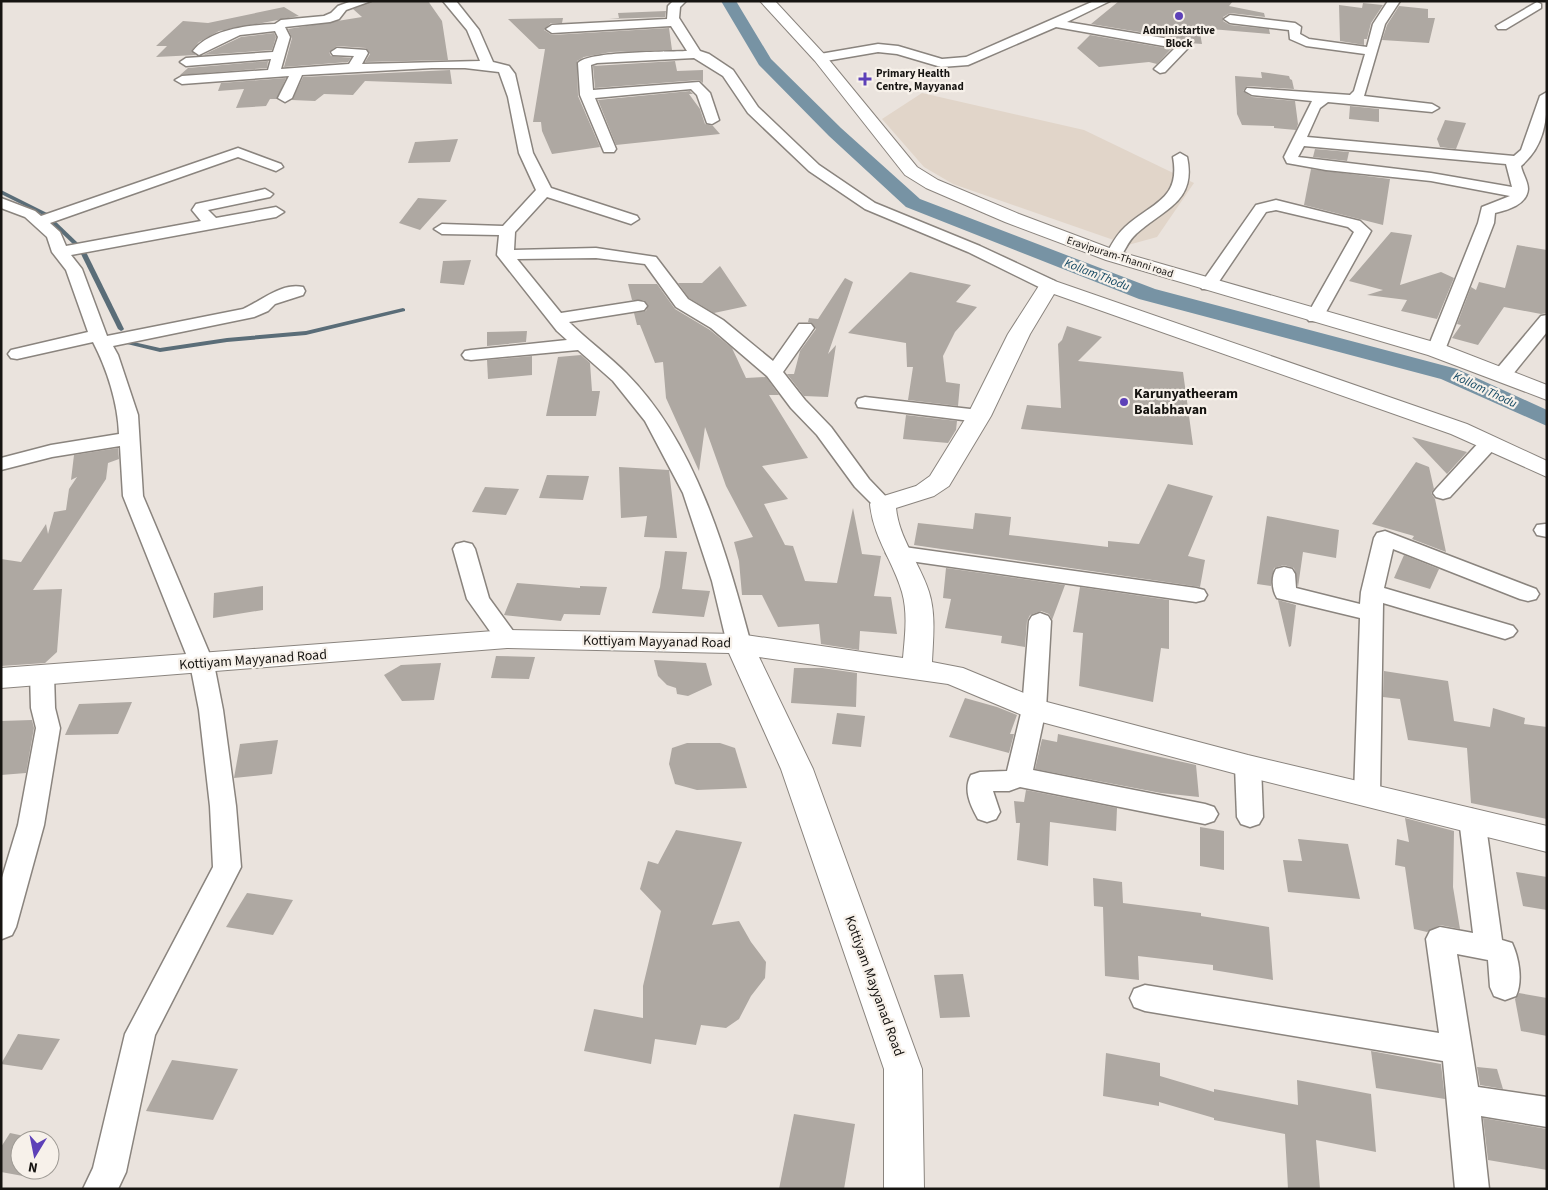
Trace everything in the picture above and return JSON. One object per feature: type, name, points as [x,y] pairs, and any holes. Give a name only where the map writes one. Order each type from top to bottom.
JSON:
[{"type":"street","points":[[200,51],[219,38],[238,31],[279,27],[288,21],[335,16],[342,8],[365,1]]},
{"type":"street","points":[[449,1],[468,21],[480,38],[487,64]]},
{"type":"street","points":[[680,1],[674,6],[672,11],[675,22],[696,54]]},
{"type":"street","name":"Eravipuram-Thanni road","points":[[767,1],[820,58],[911,171],[932,184],[1012,218],[1113,256],[1315,317],[1436,350],[1547,393]]},
{"type":"street","points":[[820,58],[878,48],[898,50],[941,63],[968,61],[1104,1]]},
{"type":"street","points":[[1354,99],[1362,89],[1378,24],[1394,1]]},
{"type":"street","points":[[1525,1],[1542,7]]},
{"type":"street","points":[[1502,26],[1542,7]]},
{"type":"street","points":[[1230,19],[1295,27],[1294,36],[1306,42],[1371,51]]},
{"type":"street","points":[[552,29],[675,22]]},
{"type":"street","points":[[1055,23],[1182,45],[1183,47],[1160,69]]},
{"type":"street","points":[[273,74],[284,38],[279,27]]},
{"type":"street","points":[[337,52],[362,53],[352,69]]},
{"type":"street","points":[[609,149],[587,95],[584,63],[588,61],[696,54],[705,57],[728,73],[727,90]]},
{"type":"street","points":[[186,62],[280,55]]},
{"type":"street","points":[[182,80],[297,72],[332,76],[352,69],[487,64],[507,72],[520,114],[526,155],[542,182],[544,191]]},
{"type":"street","points":[[373,83],[377,68]]},
{"type":"street","points":[[285,98],[297,72]]},
{"type":"street","points":[[587,95],[694,85],[703,93],[712,120]]},
{"type":"street","points":[[703,93],[727,90],[753,110],[814,168],[870,206],[974,249],[1049,285],[1459,429],[1547,470]]},
{"type":"street","points":[[1252,91],[1354,99],[1432,108]]},
{"type":"street","points":[[1436,350],[1486,222],[1487,210],[1512,202],[1519,193],[1520,188],[1514,176],[1513,165],[1528,152],[1547,96]]},
{"type":"street","points":[[1323,98],[1315,102],[1300,141],[1291,157],[1292,160],[1431,177],[1519,193]]},
{"type":"street","points":[[1300,141],[1516,161]]},
{"type":"street","points":[[39,222],[238,152],[276,167]]},
{"type":"street","points":[[1113,256],[1130,231],[1172,199],[1183,177],[1184,166],[1180,157]]},
{"type":"street","points":[[544,191],[631,219]]},
{"type":"street","points":[[544,191],[507,231],[505,255],[558,319],[582,344],[620,377],[654,419],[693,493],[723,581],[739,644],[953,676],[1034,709],[1248,766],[1547,839]]},
{"type":"street","points":[[212,224],[200,210],[200,207],[265,194]]},
{"type":"street","points":[[1,203],[21,210],[54,235],[60,252],[74,269],[101,339],[128,415],[131,438],[133,496],[202,664],[211,710],[223,806],[227,867],[140,1034],[109,1172],[100,1189]]},
{"type":"street","points":[[1208,285],[1261,208],[1266,205],[1276,205],[1354,224],[1363,231],[1315,317]]},
{"type":"street","points":[[60,252],[276,212]]},
{"type":"street","points":[[442,229],[507,231]]},
{"type":"street","points":[[505,255],[576,254],[628,256],[650,260],[682,303],[717,324],[754,352],[774,372],[798,404],[824,431],[862,483],[884,504],[886,524],[915,591],[918,606],[917,670]]},
{"type":"street","points":[[884,504],[925,491],[940,481],[978,416],[1019,334],[1049,285]]},
{"type":"street","points":[[17,354],[248,313],[262,307],[268,300],[297,291]]},
{"type":"street","points":[[558,319],[638,306]]},
{"type":"street","points":[[1502,375],[1547,320]]},
{"type":"street","points":[[774,372],[805,328]]},
{"type":"street","points":[[471,355],[582,344]]},
{"type":"street","points":[[865,403],[978,416]]},
{"type":"street","points":[[1,464],[51,451],[131,438]]},
{"type":"street","points":[[1442,493],[1488,443]]},
{"type":"street","points":[[1367,796],[1372,603],[1385,538],[1528,594]]},
{"type":"street","points":[[464,548],[478,599],[507,639]]},
{"type":"street","points":[[897,553],[1196,595]]},
{"type":"street","points":[[1284,574],[1285,593],[1372,603],[1505,631]]},
{"type":"street","points":[[1018,777],[1034,709],[1040,621]]},
{"type":"street","name":"Kottiyam Mayyanad Road","points":[[1,678],[507,639],[739,644],[797,769],[904,1069],[904,1189]]},
{"type":"street","points":[[2,927],[31,825],[45,749],[48,728],[43,708],[42,674]]},
{"type":"street","points":[[1248,766],[1250,817]]},
{"type":"street","points":[[987,812],[979,788],[980,782],[1009,782],[1018,777],[1204,814]]},
{"type":"street","points":[[1472,820],[1489,948]]},
{"type":"street","points":[[1472,1189],[1464,1098],[1440,938],[1502,952],[1505,987]]},
{"type":"street","points":[[1145,998],[1457,1050]]},
{"type":"street","points":[[1464,1098],[1547,1112]]},
{"type":"shaded area","points":[[922,93],[1084,130],[1194,183],[1157,237],[1128,245],[953,184],[924,167],[882,119]]},
{"type":"building","points":[[373,1],[428,1],[442,21],[448,60],[365,62],[370,54],[366,48],[337,46],[329,52],[331,56],[351,58],[348,62],[284,67],[292,38],[288,29],[362,17],[353,9]]},
{"type":"building","points":[[1119,1],[1233,1],[1229,6],[1264,13],[1265,17],[1230,13],[1223,17],[1223,21],[1230,25],[1269,29],[1270,34],[1199,28],[1202,44],[1091,24]]},
{"type":"building","points":[[1363,3],[1383,5],[1371,23],[1367,39],[1364,39],[1364,45],[1340,41],[1339,5],[1362,8]]},
{"type":"building","points":[[1399,6],[1428,9],[1428,18],[1435,18],[1429,43],[1382,40],[1387,25]]},
{"type":"building","points":[[284,7],[299,16],[219,31],[199,42],[192,50],[196,55],[156,57],[167,46],[156,46],[183,21],[208,23]]},
{"type":"building","points":[[666,11],[665,17],[609,19],[619,18],[618,13]]},
{"type":"building","points":[[563,18],[562,23],[551,23],[544,30],[552,35],[669,28],[672,50],[611,52],[584,57],[577,61],[578,96],[600,147],[552,154],[542,131],[541,122],[533,122],[545,49],[539,49],[508,19]]},
{"type":"building","points":[[274,33],[276,37],[272,50],[203,55],[241,37]]},
{"type":"building","points":[[1090,35],[1171,49],[1157,64],[1149,62],[1099,67],[1077,48]]},
{"type":"building","points":[[268,61],[267,68],[180,75],[188,68]]},
{"type":"building","points":[[675,61],[677,71],[703,70],[703,83],[699,80],[595,88],[593,66]]},
{"type":"building","points":[[450,70],[452,84],[365,81],[353,95],[324,94],[315,101],[292,100],[303,77]]},
{"type":"building","points":[[1261,72],[1289,76],[1294,89],[1247,86],[1243,91],[1252,97],[1295,101],[1298,124],[1296,130],[1274,128],[1274,126],[1242,125],[1237,114],[1235,76],[1262,78]]},
{"type":"building","points":[[286,78],[277,99],[270,99],[266,106],[236,108],[244,89],[218,91],[221,83]]},
{"type":"building","points":[[690,91],[693,94],[689,94],[700,109],[705,124],[713,126],[720,134],[616,145],[598,100]]},
{"type":"building","points":[[1350,106],[1379,109],[1379,122],[1349,119]]},
{"type":"building","points":[[1445,120],[1466,123],[1456,149],[1440,147],[1437,139]]},
{"type":"building","points":[[458,139],[450,162],[408,163],[415,142]]},
{"type":"building","points":[[1315,149],[1349,152],[1347,161],[1313,157]]},
{"type":"building","points":[[1311,169],[1390,179],[1383,225],[1304,205]]},
{"type":"building","points":[[418,198],[447,200],[420,230],[399,223]]},
{"type":"building","points":[[1391,232],[1412,235],[1400,285],[1441,272],[1454,278],[1437,319],[1401,311],[1407,300],[1367,295],[1383,290],[1349,281]]},
{"type":"building","points":[[1517,245],[1547,250],[1547,313],[1541,314],[1504,307],[1478,345],[1452,338],[1461,325],[1457,324],[1471,287],[1476,290],[1479,282],[1505,288]]},
{"type":"building","points":[[471,260],[464,285],[440,283],[443,261]]},
{"type":"building","points":[[720,266],[747,306],[714,313],[689,298],[678,283],[702,283]]},
{"type":"building","points":[[910,272],[971,285],[956,302],[977,307],[955,332],[943,356],[946,382],[960,384],[958,406],[908,400],[913,367],[907,367],[906,343],[848,333]]},
{"type":"building","points":[[845,278],[853,282],[828,354],[836,345],[828,397],[804,396],[787,374],[794,374],[800,351],[816,329],[812,323],[808,322],[809,318],[818,319]]},
{"type":"building","points":[[628,284],[657,284],[675,309],[710,330],[732,348],[746,378],[766,377],[779,395],[769,395],[808,458],[762,466],[788,499],[764,504],[785,545],[793,546],[805,581],[837,583],[853,508],[862,554],[881,556],[874,596],[891,597],[897,634],[860,631],[859,650],[821,644],[819,624],[778,627],[762,595],[742,595],[739,561],[734,542],[753,537],[726,486],[705,427],[699,471],[666,398],[663,362],[655,363],[640,325],[637,325],[634,313],[646,311],[648,305],[644,300],[632,300]]},
{"type":"building","name":"Karunyatheeram Balabhavan","points":[[1067,326],[1102,337],[1078,361],[1183,372],[1193,445],[1021,429],[1027,405],[1061,408],[1058,344],[1062,340]]},
{"type":"building","points":[[527,331],[526,342],[487,346],[487,332]]},
{"type":"building","points":[[581,355],[590,363],[592,391],[600,391],[596,416],[546,416],[558,357]]},
{"type":"building","points":[[532,356],[532,375],[488,379],[487,360]]},
{"type":"building","points":[[906,415],[957,421],[956,430],[948,443],[903,439]]},
{"type":"building","points":[[1412,437],[1467,452],[1447,474]]},
{"type":"building","points":[[118,448],[119,459],[108,463],[106,479],[33,590],[62,589],[57,652],[45,663],[1,666],[1,559],[21,562],[46,524],[48,534],[54,512],[66,510],[69,489],[77,477],[71,480],[74,455]]},
{"type":"building","points":[[1416,462],[1429,467],[1434,489],[1431,493],[1435,499],[1446,552],[1412,539],[1414,536],[1372,524]]},
{"type":"building","points":[[619,467],[669,470],[677,538],[644,537],[647,516],[621,518]]},
{"type":"building","points":[[547,475],[589,476],[583,500],[539,498]]},
{"type":"building","points":[[1168,484],[1213,496],[1188,556],[1205,560],[1200,587],[914,545],[918,523],[973,529],[975,513],[1011,517],[1009,535],[1108,547],[1108,541],[1139,544]]},
{"type":"building","points":[[485,487],[519,489],[506,515],[472,512]]},
{"type":"building","points":[[1267,516],[1339,530],[1336,558],[1303,552],[1298,587],[1294,568],[1284,565],[1274,568],[1271,586],[1257,584]]},
{"type":"building","points":[[665,551],[687,552],[682,589],[710,591],[704,617],[652,613],[660,587]]},
{"type":"building","points":[[1404,555],[1439,569],[1430,589],[1394,578]]},
{"type":"building","points":[[946,568],[1065,585],[1052,620],[1049,614],[1041,611],[1030,615],[1027,621],[1025,647],[1001,643],[1002,636],[945,628],[951,599],[943,598]]},
{"type":"building","points":[[517,583],[580,588],[580,586],[607,587],[600,615],[564,614],[561,621],[504,615]]},
{"type":"building","points":[[263,586],[263,610],[213,618],[214,593]]},
{"type":"building","points":[[1080,587],[1169,600],[1169,649],[1161,648],[1153,702],[1079,686],[1083,633],[1073,632]]},
{"type":"building","points":[[1278,600],[1296,605],[1291,646],[1289,647]]},
{"type":"building","points":[[496,656],[535,657],[529,679],[491,678]]},
{"type":"building","points":[[654,660],[706,663],[712,685],[688,696],[677,694],[676,688],[667,685],[658,676]]},
{"type":"building","points":[[441,663],[434,700],[402,701],[384,675],[401,665]]},
{"type":"building","points":[[794,668],[822,668],[857,673],[856,707],[791,703]]},
{"type":"building","points":[[1384,671],[1448,681],[1454,721],[1490,727],[1493,708],[1525,718],[1524,724],[1547,727],[1547,819],[1471,803],[1467,748],[1408,740],[1400,699],[1383,697]]},
{"type":"building","points":[[965,698],[1017,715],[1010,734],[1014,734],[1009,753],[949,737]]},
{"type":"building","points":[[132,702],[118,734],[65,735],[79,704]]},
{"type":"building","points":[[837,713],[865,716],[861,747],[832,744]]},
{"type":"building","points":[[32,720],[34,728],[26,773],[1,775],[1,721]]},
{"type":"building","points":[[1058,734],[1196,765],[1199,797],[1161,793],[1035,769],[1042,739],[1057,742]]},
{"type":"building","points":[[278,740],[272,774],[234,778],[240,744]]},
{"type":"building","points":[[687,743],[720,743],[735,748],[747,788],[697,790],[675,784],[669,764],[672,748]]},
{"type":"building","points":[[1026,790],[1117,808],[1116,831],[1050,822],[1048,866],[1017,860],[1020,823],[1016,823],[1014,801],[1024,802]]},
{"type":"building","points":[[1405,818],[1454,831],[1453,887],[1460,929],[1440,925],[1427,932],[1414,929],[1405,867],[1395,865],[1397,839],[1409,842]]},
{"type":"building","points":[[1200,827],[1224,831],[1224,870],[1200,866]]},
{"type":"building","points":[[676,830],[742,842],[712,925],[739,921],[751,942],[766,962],[765,978],[751,996],[739,1019],[726,1028],[701,1025],[696,1045],[655,1039],[651,1064],[584,1051],[594,1009],[643,1018],[643,986],[661,911],[640,889],[648,861],[658,864]]},
{"type":"building","points":[[1298,839],[1348,844],[1360,899],[1288,892],[1283,860],[1302,861]]},
{"type":"building","points":[[1516,872],[1547,877],[1547,910],[1523,906]]},
{"type":"building","points":[[1093,878],[1122,882],[1123,903],[1201,913],[1201,916],[1269,927],[1273,980],[1213,970],[1213,965],[1138,956],[1139,980],[1105,976],[1103,907],[1094,906]]},
{"type":"building","points":[[247,893],[293,900],[273,935],[226,927]]},
{"type":"building","points":[[963,974],[970,1017],[940,1018],[934,975]]},
{"type":"building","points":[[1519,993],[1547,998],[1547,1036],[1521,1031],[1515,999]]},
{"type":"building","points":[[18,1034],[60,1039],[42,1070],[1,1064]]},
{"type":"building","points":[[1371,1051],[1441,1064],[1445,1099],[1376,1088]]},
{"type":"building","points":[[1106,1053],[1160,1063],[1160,1076],[1214,1092],[1214,1089],[1298,1105],[1297,1080],[1371,1094],[1376,1152],[1316,1140],[1320,1189],[1288,1189],[1285,1134],[1214,1120],[1214,1118],[1159,1102],[1159,1106],[1103,1096]]},
{"type":"building","points":[[172,1060],[238,1069],[213,1120],[146,1111]]},
{"type":"building","points":[[1477,1067],[1497,1069],[1503,1089],[1480,1085]]},
{"type":"building","points":[[794,1114],[855,1124],[844,1189],[779,1189]]},
{"type":"building","points":[[1483,1118],[1547,1129],[1547,1170],[1488,1160]]},
{"type":"building","points":[[10,1133],[10,1174],[1,1172],[1,1147]]},
{"type":"waterway","name":"Kollam Thodu","points":[[728,1],[765,62],[835,132],[913,203],[1147,294],[1449,374],[1547,419]]},
{"type":"waterway","points":[[1,192],[47,215]]},
{"type":"waterway","points":[[51,220],[77,245]]},
{"type":"waterway","points":[[83,252],[121,329]]},
{"type":"waterway","points":[[129,343],[160,350],[227,340],[306,333],[403,310]]},
{"type":"place","name":"Administartive Block","points":[[1179,16]]},
{"type":"place","name":"Primary Health Centre, Mayyanad","points":[[865,79]]},
{"type":"place","name":"Karunyatheeram Balabhavan","points":[[1124,402]]}]
